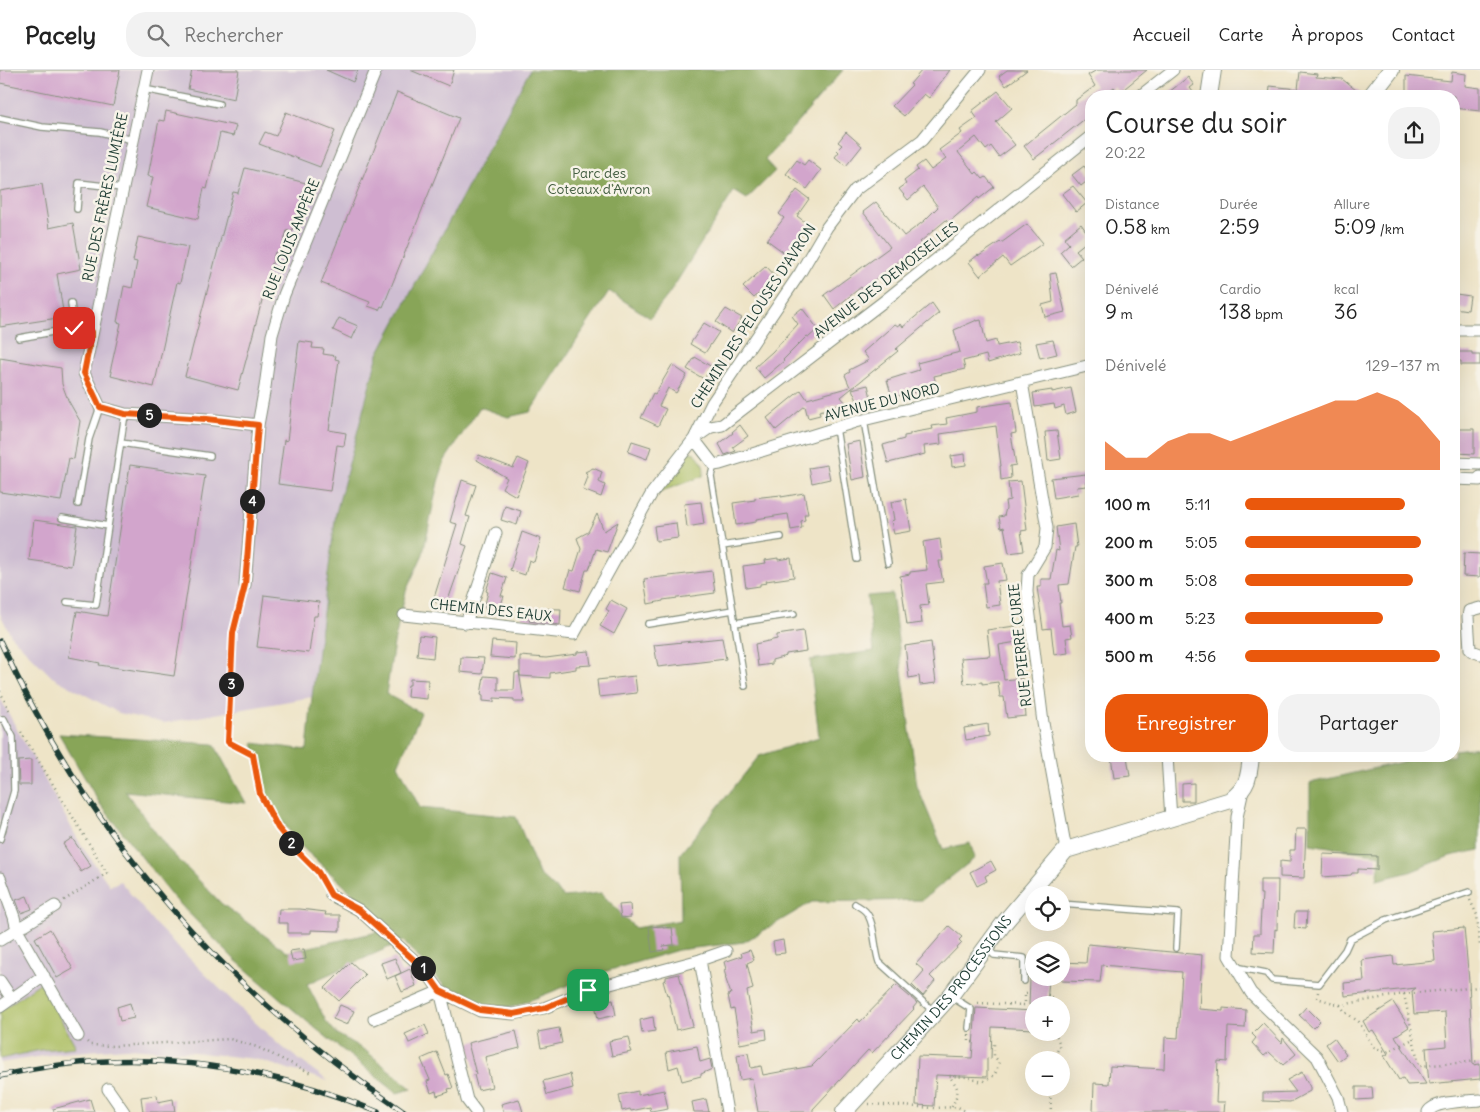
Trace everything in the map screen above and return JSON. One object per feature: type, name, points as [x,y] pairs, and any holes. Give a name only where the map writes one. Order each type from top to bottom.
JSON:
[{"type":"street","name":"RUE DES FRÈRES LUMIÈRE","points":[[100,407],[84,373],[148,70]]},
{"type":"street","name":"RUE LOUIS AMPÈRE","points":[[245,585],[258,425],[272,335],[284,295],[376,70]]},
{"type":"street","name":"CHEMIN DES PELOUSES D'AVRON","points":[[574,634],[652,493],[694,439],[712,403],[800,273],[827,227],[855,190],[922,140],[980,70]]},
{"type":"street","points":[[1148,90],[1173,70]]},
{"type":"street","points":[[1210,90],[1213,70]]},
{"type":"street","points":[[1376,90],[1391,70]]},
{"type":"street","name":"AVENUE DES DEMOISELLES","points":[[694,439],[711,428],[722,426],[883,302],[1085,141]]},
{"type":"street","points":[[1460,330],[1480,330]]},
{"type":"street","name":"AVENUE DU NORD","points":[[714,465],[864,420],[1085,366]]},
{"type":"street","name":"RUE PIERRE CURIE","points":[[1022,382],[1047,528],[1045,547],[1028,575],[1027,592],[1043,723],[1066,850]]},
{"type":"street","points":[[100,407],[125,414],[207,419],[258,425]]},
{"type":"street","points":[[694,439],[714,465]]},
{"type":"street","points":[[1460,463],[1480,464]]},
{"type":"street","points":[[1460,479],[1480,480],[1480,477]]},
{"type":"street","points":[[466,623],[496,533]]},
{"type":"street","points":[[1480,608],[1469,611],[1468,617],[1470,649],[1480,654]]},
{"type":"street","name":"CHEMIN DES EAUX","points":[[404,615],[574,634]]},
{"type":"street","points":[[1167,762],[1171,819]]},
{"type":"street","points":[[1251,762],[1250,773],[1243,790],[1237,817],[1229,956],[1251,993],[1317,1057],[1338,1096],[1342,1112]]},
{"type":"street","points":[[1066,850],[1231,800],[1243,790]]},
{"type":"street","name":"CHEMIN DES PROCESSIONS","points":[[1039,886],[1066,850]]},
{"type":"street","points":[[0,878],[17,930],[78,1036]]},
{"type":"street","points":[[331,895],[359,910],[425,970],[440,991],[467,1100],[476,1112]]},
{"type":"street","name":"CHEMIN DES PROCESSIONS","points":[[844,1112],[951,995],[986,947],[1025,904]]},
{"type":"street","points":[[0,940],[55,906]]},
{"type":"street","points":[[374,1019],[440,991],[480,1010],[514,1014],[544,1008],[588,990],[700,960],[726,951]]},
{"type":"street","points":[[700,960],[726,1112]]},
{"type":"street","points":[[0,1007],[44,976]]},
{"type":"street","points":[[0,981],[12,999]]},
{"type":"street","points":[[108,1089],[124,1112]]},
{"type":"street","points":[[1429,1110],[1437,1105],[1480,1100]]},
{"type":"lane","points":[[144,89],[219,104]]},
{"type":"lane","points":[[0,118],[42,127],[100,132],[132,140]]},
{"type":"lane","points":[[76,209],[79,183],[122,188]]},
{"type":"lane","points":[[71,303],[74,328]]},
{"type":"lane","points":[[19,338],[80,327],[92,332]]},
{"type":"lane","points":[[78,504],[89,439],[100,407]]},
{"type":"lane","points":[[67,602],[96,604],[125,414]]},
{"type":"lane","points":[[864,420],[888,563]]},
{"type":"lane","points":[[836,428],[856,559]]},
{"type":"lane","points":[[121,443],[210,456]]},
{"type":"lane","points":[[714,465],[711,476],[745,686]]},
{"type":"lane","points":[[62,518],[108,526]]},
{"type":"lane","points":[[722,546],[781,537]]},
{"type":"lane","points":[[648,624],[733,610]]},
{"type":"lane","points":[[735,623],[794,614]]},
{"type":"lane","points":[[0,719],[4,719],[13,736],[14,790],[0,839]]},
{"type":"lane","points":[[1234,966],[1266,973],[1272,980],[1319,984],[1345,950],[1350,939],[1386,920],[1469,892]]},
{"type":"lane","points":[[855,904],[866,912],[871,922],[876,953],[880,962],[935,1012]]},
{"type":"lane","points":[[1070,905],[1178,913],[1176,948]]},
{"type":"lane","points":[[986,947],[994,955],[1024,958],[1024,982]]},
{"type":"lane","points":[[951,995],[971,1009],[970,1028]]},
{"type":"path","points":[[245,585],[233,633],[228,742],[253,755],[260,794],[278,828],[318,872],[331,895]]},
{"type":"path","points":[[0,691],[11,713]]},
{"type":"path","points":[[19,729],[107,872],[55,906]]},
{"type":"path","points":[[1469,892],[1477,915],[1480,947]]},
{"type":"path","points":[[1319,984],[1317,998],[1340,1005],[1404,994],[1480,987]]},
{"type":"path","points":[[971,1009],[971,1003],[1024,1005],[1025,993],[1030,993]]},
{"type":"path","points":[[1404,994],[1419,1066],[1480,1061]]},
{"type":"path","points":[[1340,1005],[1345,1012],[1359,1022],[1373,1047],[1387,1052],[1413,1039]]},
{"type":"path","points":[[78,1036],[90,1045],[106,1046],[230,1039],[258,1047],[311,1072]]},
{"type":"path","points":[[952,1108],[958,1097],[958,1091],[949,1076],[967,1077],[982,1082],[995,1076],[999,1062],[994,1056],[994,1043],[992,1043]]},
{"type":"path","points":[[1050,1096],[1051,1112]]},
{"type":"path","points":[[856,1099],[863,1104],[958,1107],[967,1112]]},
{"type":"shaded area","points":[[0,70],[530,70],[378,355],[336,513],[312,697],[164,723],[119,713],[52,677],[12,637],[0,614]]},
{"type":"shaded area","points":[[0,698],[81,845],[110,886],[120,881],[156,925],[219,988],[277,1043],[328,1081],[255,1059],[193,1052],[126,1048],[62,1053],[0,1063]]},
{"type":"green space","name":"Parc des Coteaux d'Avron","points":[[530,70],[843,70],[765,160],[775,171],[747,199],[734,191],[669,294],[650,318],[609,291],[530,412],[508,417],[480,407],[445,460],[438,482],[423,554],[406,591],[394,643],[386,694],[421,713],[398,765],[420,808],[516,817],[539,874],[564,897],[601,893],[635,928],[681,920],[680,854],[759,756],[819,737],[810,660],[874,651],[867,596],[892,594],[917,786],[943,849],[970,843],[975,858],[922,900],[812,902],[744,942],[678,950],[597,974],[513,1007],[489,1006],[449,991],[403,941],[307,984],[326,1021],[337,1034],[366,1051],[412,1089],[397,1093],[310,1024],[234,959],[173,897],[100,804],[59,734],[214,744],[246,803],[125,791],[167,848],[222,904],[287,952],[373,933],[387,925],[302,847],[270,806],[253,743],[307,750],[336,513],[378,354]]},
{"type":"green space","points":[[689,452],[695,453],[701,461],[704,470],[703,476],[657,493]]},
{"type":"green space","points":[[1480,747],[1480,850],[1450,856],[1410,872],[1377,880],[1381,855],[1310,844],[1310,783],[1402,762],[1460,762],[1460,749]]},
{"type":"green space","points":[[41,982],[76,1047],[40,1050],[0,1059],[0,1011]]},
{"type":"building","points":[[0,70],[120,70],[113,106],[0,83]]},
{"type":"building","points":[[192,70],[239,70],[234,99],[188,89]]},
{"type":"building","points":[[326,70],[358,70],[353,82]]},
{"type":"building","points":[[410,70],[454,70],[449,86]]},
{"type":"building","points":[[922,70],[950,70],[929,98],[924,94],[904,116],[892,106],[912,85],[910,84]]},
{"type":"building","points":[[1007,70],[1027,70],[1006,86],[999,76]]},
{"type":"building","points":[[1097,70],[1147,70],[1123,90],[1116,90],[1114,87],[1110,90],[1090,90],[1095,86],[1088,75]]},
{"type":"building","points":[[1300,72],[1317,74],[1316,77],[1342,79],[1356,90],[1270,90],[1270,86],[1298,89]]},
{"type":"building","points":[[1452,72],[1466,74],[1465,86],[1480,88],[1480,111],[1460,109],[1460,90],[1406,90],[1406,76],[1451,81]]},
{"type":"building","points":[[1188,77],[1194,85],[1190,88],[1192,90],[1172,90]]},
{"type":"building","points":[[998,91],[1012,108],[996,122],[1015,145],[999,157],[991,146],[986,150],[976,137],[958,152],[975,174],[977,172],[983,179],[986,177],[994,187],[979,199],[978,197],[948,223],[946,220],[920,242],[922,244],[863,289],[861,287],[834,309],[824,295],[890,247],[863,212],[876,202],[904,236],[924,221],[938,207],[923,187],[908,200],[899,189],[906,184],[904,181],[918,170],[916,167],[924,161],[931,170],[946,159],[939,150],[962,133],[960,130],[977,118],[972,111]]},
{"type":"building","points":[[397,92],[459,118],[383,307],[381,306],[379,310],[368,306],[370,302],[321,283]]},
{"type":"building","points":[[1085,93],[1085,119],[1034,159],[1024,146],[1076,104],[1076,100]]},
{"type":"building","points":[[166,111],[236,126],[233,136],[220,133],[207,189],[204,188],[198,219],[146,207],[153,177],[148,176],[159,120],[164,121]]},
{"type":"building","points":[[286,112],[335,131],[320,167],[259,144],[265,132],[276,136]]},
{"type":"building","points":[[846,132],[862,146],[846,166],[835,157],[839,152],[837,150],[842,145],[838,142]]},
{"type":"building","points":[[797,160],[804,165],[808,160],[821,170],[807,189],[786,174]]},
{"type":"building","points":[[1084,166],[1085,183],[1081,186],[1072,175]]},
{"type":"building","points":[[245,168],[306,183],[292,232],[287,230],[281,253],[275,252],[238,390],[185,376],[233,192],[238,193]]},
{"type":"building","points":[[42,184],[49,228],[73,223],[81,269],[57,274],[64,317],[0,327],[0,191]]},
{"type":"building","points":[[1073,186],[1085,201],[1085,205],[1076,212],[1062,194]]},
{"type":"building","points":[[797,190],[809,199],[797,216],[809,225],[786,254],[767,240],[784,218],[779,214]]},
{"type":"building","points":[[1027,224],[1043,243],[1010,266],[1003,257],[980,276],[969,262],[1001,243]]},
{"type":"building","points":[[1081,224],[1085,230],[1085,243],[1076,250],[1082,257],[1071,266],[1060,252],[1069,244],[1064,238]]},
{"type":"building","points":[[138,237],[188,247],[180,283],[177,282],[154,387],[111,376],[112,372],[110,372],[121,323],[117,322],[124,286],[132,288],[137,262],[133,261]]},
{"type":"building","points":[[766,266],[777,278],[754,298],[743,287]]},
{"type":"building","points":[[1056,273],[1065,312],[1045,317],[1042,305],[1053,302],[1050,274]]},
{"type":"building","points":[[1460,295],[1470,296],[1468,310],[1460,309]]},
{"type":"building","points":[[932,303],[939,313],[896,349],[898,351],[841,397],[846,403],[827,407],[827,409],[819,411],[820,415],[808,418],[805,406],[776,430],[767,418],[801,390],[807,399],[850,387],[845,375],[850,372],[849,370],[869,360],[863,352],[895,324],[898,326],[901,324],[903,327]]},
{"type":"building","points":[[802,308],[818,329],[809,337],[807,336],[784,361],[764,378],[755,367],[798,324],[792,316]]},
{"type":"building","points":[[726,309],[742,318],[732,333],[716,322]]},
{"type":"building","points":[[339,318],[358,326],[352,339],[333,330]]},
{"type":"building","points":[[981,320],[986,343],[996,340],[997,346],[1017,342],[1020,353],[988,363],[986,355],[963,361],[965,369],[934,376],[936,384],[933,388],[892,397],[887,380],[919,370],[917,363],[960,352],[954,330]]},
{"type":"building","points":[[704,323],[719,332],[705,353],[690,344]]},
{"type":"building","points":[[1053,340],[1057,354],[1040,358],[1036,343]]},
{"type":"building","points":[[299,341],[313,343],[312,348],[324,349],[323,354],[336,356],[335,359],[339,360],[329,430],[346,433],[344,446],[337,445],[330,491],[278,484],[284,440],[287,441]]},
{"type":"building","points":[[1460,352],[1472,352],[1472,355],[1480,355],[1480,365],[1461,365]]},
{"type":"building","points":[[695,357],[712,367],[704,379],[687,369]]},
{"type":"building","points":[[0,358],[61,368],[62,384],[68,400],[80,421],[74,459],[69,458],[61,501],[0,492]]},
{"type":"building","points":[[672,365],[687,375],[676,393],[668,388],[659,406],[666,409],[658,426],[641,418],[653,393],[655,394]]},
{"type":"building","points":[[868,385],[872,402],[859,405],[852,389]]},
{"type":"building","points":[[1071,388],[1076,412],[1066,415],[1064,406],[1055,409],[1054,404],[1035,407],[1033,393]]},
{"type":"building","points":[[1012,402],[1016,433],[1011,434],[1016,465],[1010,466],[1011,478],[1001,480],[996,426],[940,434],[941,444],[924,446],[925,454],[888,463],[883,445],[904,439],[904,436],[910,435],[910,433],[933,429],[932,426],[947,424],[946,418],[977,412],[977,407]]},
{"type":"building","points":[[740,425],[748,436],[733,447],[736,451],[725,455],[719,444]]},
{"type":"building","points":[[1460,429],[1474,429],[1474,454],[1460,453]]},
{"type":"building","points":[[1057,431],[1061,459],[1048,461],[1045,432]]},
{"type":"building","points":[[632,441],[651,447],[647,459],[628,452]]},
{"type":"building","points":[[860,441],[865,477],[852,480],[846,444]]},
{"type":"building","points":[[965,454],[966,465],[952,467],[951,456]]},
{"type":"building","points":[[479,455],[513,468],[518,458],[529,463],[516,496],[502,488],[507,478],[477,460]]},
{"type":"building","points":[[130,465],[205,476],[174,676],[99,665],[100,663],[69,657],[77,611],[107,616]]},
{"type":"building","points":[[827,465],[830,479],[812,483],[809,468]]},
{"type":"building","points":[[593,468],[602,472],[599,482],[605,485],[601,497],[583,490],[588,477],[585,472]]},
{"type":"building","points":[[1085,474],[1085,486],[1077,487],[1078,494],[1054,498],[1051,478]]},
{"type":"building","points":[[462,480],[476,485],[466,516],[470,517],[462,544],[467,546],[446,606],[433,601],[457,524],[450,522]]},
{"type":"building","points":[[1021,481],[1027,530],[1021,531],[1024,551],[1009,553],[1004,527],[1001,528],[999,517],[1004,516],[1005,501],[1010,500],[1008,482]]},
{"type":"building","points":[[804,493],[808,514],[804,514],[805,520],[801,521],[802,528],[791,530],[788,514],[756,519],[756,522],[736,525],[733,503],[755,500],[755,498],[762,497],[781,495],[781,497]]},
{"type":"building","points":[[906,499],[911,531],[894,534],[891,521],[894,520],[891,502]]},
{"type":"building","points":[[701,502],[704,524],[687,527],[684,504]]},
{"type":"building","points":[[505,506],[521,511],[517,525],[501,520]]},
{"type":"building","points":[[597,514],[604,531],[618,522],[607,552],[596,549],[589,570],[586,570],[580,591],[565,587],[570,570],[574,571],[581,549],[577,538],[588,532]]},
{"type":"building","points":[[34,520],[77,526],[71,566],[29,560]]},
{"type":"building","points":[[676,523],[678,538],[656,541],[654,526]]},
{"type":"building","points":[[1074,524],[1077,547],[1075,547],[1069,584],[1059,585],[1062,626],[1070,625],[1072,637],[1066,638],[1068,653],[1054,655],[1051,628],[1043,629],[1037,587],[1041,587],[1041,579],[1051,579],[1056,550],[1059,551],[1056,527]]},
{"type":"building","points":[[522,532],[541,539],[534,562],[529,560],[525,575],[510,570]]},
{"type":"building","points":[[940,539],[943,561],[939,561],[943,582],[926,584],[929,605],[920,606],[922,623],[907,625],[900,576],[910,574],[910,572],[927,570],[923,542]]},
{"type":"building","points":[[1464,553],[1480,554],[1480,577],[1463,576]]},
{"type":"building","points":[[778,558],[778,560],[791,558],[794,577],[766,581],[767,583],[760,584],[760,586],[746,588],[743,566],[766,563],[765,560]]},
{"type":"building","points":[[1003,563],[1006,580],[997,581],[1000,605],[986,607],[983,583],[987,583],[984,566]]},
{"type":"building","points":[[712,571],[715,593],[663,600],[648,604],[644,579]]},
{"type":"building","points":[[492,573],[507,578],[501,596],[504,596],[498,613],[484,608],[488,592],[486,591]]},
{"type":"building","points":[[264,595],[319,602],[317,616],[314,616],[309,653],[257,647]]},
{"type":"building","points":[[611,600],[627,609],[614,634],[600,626],[609,611],[606,609]]},
{"type":"building","points":[[523,608],[561,609],[560,625],[529,621],[530,619],[522,618]]},
{"type":"building","points":[[1015,626],[1017,642],[999,645],[1004,680],[1022,678],[1026,716],[1007,718],[1004,697],[1000,697],[998,682],[964,684],[961,658],[990,656],[987,630]]},
{"type":"building","points":[[803,631],[806,651],[786,654],[786,656],[772,660],[772,664],[758,666],[755,644],[777,639],[777,635]]},
{"type":"building","points":[[419,635],[435,637],[433,658],[417,656]]},
{"type":"building","points":[[722,638],[726,659],[658,667],[654,645]]},
{"type":"building","points":[[492,641],[516,643],[515,659],[490,657]]},
{"type":"building","points":[[931,642],[936,683],[920,685],[919,676],[909,678],[905,646]]},
{"type":"building","points":[[589,651],[591,665],[576,666],[576,669],[550,673],[550,678],[520,676],[520,656],[546,658]]},
{"type":"building","points":[[461,657],[484,658],[482,674],[460,672]]},
{"type":"building","points":[[519,672],[524,702],[514,702],[514,699],[494,698],[494,702],[483,701],[483,696],[481,695],[484,676],[498,677],[498,690],[514,690],[515,673]]},
{"type":"building","points":[[635,676],[637,693],[599,697],[597,680]]},
{"type":"building","points":[[410,679],[428,680],[427,699],[407,697]]},
{"type":"building","points":[[988,724],[989,736],[966,740],[964,728]]},
{"type":"building","points":[[31,760],[31,785],[19,785],[18,761]]},
{"type":"building","points":[[1112,762],[1128,762],[1130,776],[1114,778]]},
{"type":"building","points":[[1194,783],[1194,801],[1182,801],[1182,784]]},
{"type":"building","points":[[1296,829],[1306,829],[1304,878],[1280,877],[1280,861],[1290,862],[1290,850],[1295,850]]},
{"type":"building","points":[[72,838],[91,866],[81,872],[63,844]]},
{"type":"building","points":[[1323,854],[1377,856],[1377,870],[1358,869],[1358,873],[1352,873],[1351,875],[1322,877]]},
{"type":"building","points":[[991,861],[996,870],[985,876],[987,881],[977,886],[970,872]]},
{"type":"building","points":[[1260,880],[1278,880],[1277,930],[1275,929],[1274,953],[1253,952],[1254,934],[1260,934],[1262,894],[1260,894]]},
{"type":"building","points":[[27,896],[32,909],[21,913],[16,900]]},
{"type":"building","points":[[630,904],[631,917],[621,918],[619,905]]},
{"type":"building","points":[[279,909],[300,909],[326,912],[325,915],[340,915],[340,931],[311,930],[311,933],[288,933],[288,923],[278,923]]},
{"type":"building","points":[[1295,912],[1307,912],[1306,929],[1294,928]]},
{"type":"building","points":[[663,926],[663,928],[672,927],[674,945],[663,946],[664,950],[652,952],[649,927]]},
{"type":"building","points":[[949,926],[962,937],[959,940],[962,943],[930,976],[935,981],[923,996],[912,985],[924,971],[916,964]]},
{"type":"building","points":[[1464,928],[1469,981],[1473,1065],[1480,1064],[1480,1079],[1429,1084],[1426,1048],[1447,1046],[1445,1012],[1414,1014],[1412,991],[1416,988],[1345,996],[1344,983],[1364,981],[1362,960],[1393,956],[1394,965],[1435,961],[1432,931]]},
{"type":"building","points":[[50,929],[73,969],[57,978],[35,938]]},
{"type":"building","points":[[783,940],[785,953],[775,954],[773,942]]},
{"type":"building","points":[[1088,944],[1202,955],[1199,1009],[1223,1011],[1223,1008],[1246,1010],[1245,1028],[1228,1027],[1227,1062],[1218,1061],[1216,1102],[1225,1102],[1224,1112],[1093,1112],[1094,1083],[1109,1084],[1110,1066],[1164,1069],[1165,1037],[1178,1038],[1182,972],[1102,965],[1100,982],[1070,981],[1070,962],[1086,963]]},
{"type":"building","points":[[304,949],[306,959],[292,961],[290,951]]},
{"type":"building","points":[[750,950],[754,960],[747,963],[753,989],[747,991],[754,1031],[766,1029],[767,1039],[740,1044],[734,1009],[731,1010],[728,995],[731,994],[725,977],[724,970],[726,969],[724,962],[742,956],[741,953]]},
{"type":"building","points":[[395,958],[401,973],[387,979],[381,963]]},
{"type":"building","points":[[351,962],[365,975],[339,1001],[325,988]]},
{"type":"building","points":[[410,969],[416,986],[402,992],[395,976]]},
{"type":"building","points":[[679,974],[693,1026],[676,1030],[663,981],[666,980],[666,977]]},
{"type":"building","points":[[896,985],[917,1003],[914,1009],[872,1053],[868,1050],[813,1109],[813,1112],[758,1112],[752,1078],[740,1080],[737,1055],[748,1053],[751,1068],[761,1066],[763,1075],[812,1066],[858,1019],[860,1022]]},
{"type":"building","points":[[1030,986],[1048,986],[1048,996],[1029,996]]},
{"type":"building","points":[[613,1000],[616,1015],[598,1019],[595,1004]]},
{"type":"building","points":[[1393,1002],[1409,1027],[1395,1036],[1426,1084],[1407,1085],[1403,1078],[1399,1080],[1384,1056],[1388,1054],[1373,1030],[1369,1032],[1363,1021]]},
{"type":"building","points":[[130,1003],[134,1018],[120,1021],[117,1007]]},
{"type":"building","points":[[340,1005],[354,1011],[347,1025],[333,1019]]},
{"type":"building","points":[[1306,1007],[1320,1021],[1313,1028],[1299,1015]]},
{"type":"building","points":[[976,1008],[1025,1011],[1025,1029],[992,1027],[991,1059],[987,1058],[987,1077],[936,1075],[934,1106],[916,1105],[918,1056],[972,1058]]},
{"type":"building","points":[[653,1017],[655,1031],[642,1033],[640,1020]]},
{"type":"building","points":[[1263,1023],[1282,1043],[1283,1038],[1296,1054],[1283,1065],[1269,1052],[1264,1056],[1252,1043],[1256,1038],[1252,1034]]},
{"type":"building","points":[[425,1025],[429,1034],[409,1043],[405,1034]]},
{"type":"building","points":[[559,1028],[562,1043],[541,1048],[538,1032]]},
{"type":"building","points":[[516,1031],[520,1048],[485,1057],[492,1087],[478,1090],[468,1043]]},
{"type":"building","points":[[629,1037],[631,1052],[612,1056],[609,1041]]},
{"type":"building","points":[[1334,1038],[1346,1055],[1338,1061],[1326,1044]]},
{"type":"building","points":[[697,1046],[700,1062],[710,1059],[712,1069],[701,1074],[701,1076],[682,1081],[678,1066],[669,1069],[666,1052]]},
{"type":"building","points":[[437,1052],[453,1088],[448,1089],[449,1092],[437,1096],[436,1091],[431,1093],[427,1081],[430,1080],[421,1059]]},
{"type":"building","points":[[1302,1072],[1310,1087],[1310,1091],[1290,1102],[1263,1101],[1263,1093],[1296,1092],[1287,1080]]},
{"type":"building","points":[[570,1074],[573,1088],[547,1095],[543,1081]]},
{"type":"building","points":[[1356,1087],[1372,1087],[1373,1099],[1356,1100]]},
{"type":"building","points":[[664,1090],[668,1109],[651,1112],[650,1107],[622,1111],[619,1095],[638,1091],[638,1095]]},
{"type":"building","points":[[157,1095],[158,1102],[173,1099],[175,1112],[143,1112],[141,1097]]},
{"type":"building","points":[[90,1099],[94,1112],[54,1112],[53,1109]]},
{"type":"building","points":[[519,1099],[523,1112],[504,1112],[501,1104]]},
{"type":"building","points":[[706,1099],[709,1112],[694,1112],[692,1102]]},
{"type":"railway","points":[[0,641],[36,713],[76,781],[120,845],[169,905],[221,962],[278,1015],[339,1065],[404,1112]]},
{"type":"railway","points":[[0,1076],[48,1067],[96,1062],[144,1061],[192,1064],[239,1070],[286,1081],[333,1095],[378,1112]]},
{"type":"route","points":[[74,328],[80,327],[92,332],[84,373],[100,407],[125,414],[207,419],[258,425],[245,585],[233,633],[228,742],[253,755],[260,794],[278,828],[318,872],[331,895],[359,910],[425,970],[440,991],[480,1010],[514,1014],[544,1008],[588,990]]}]
